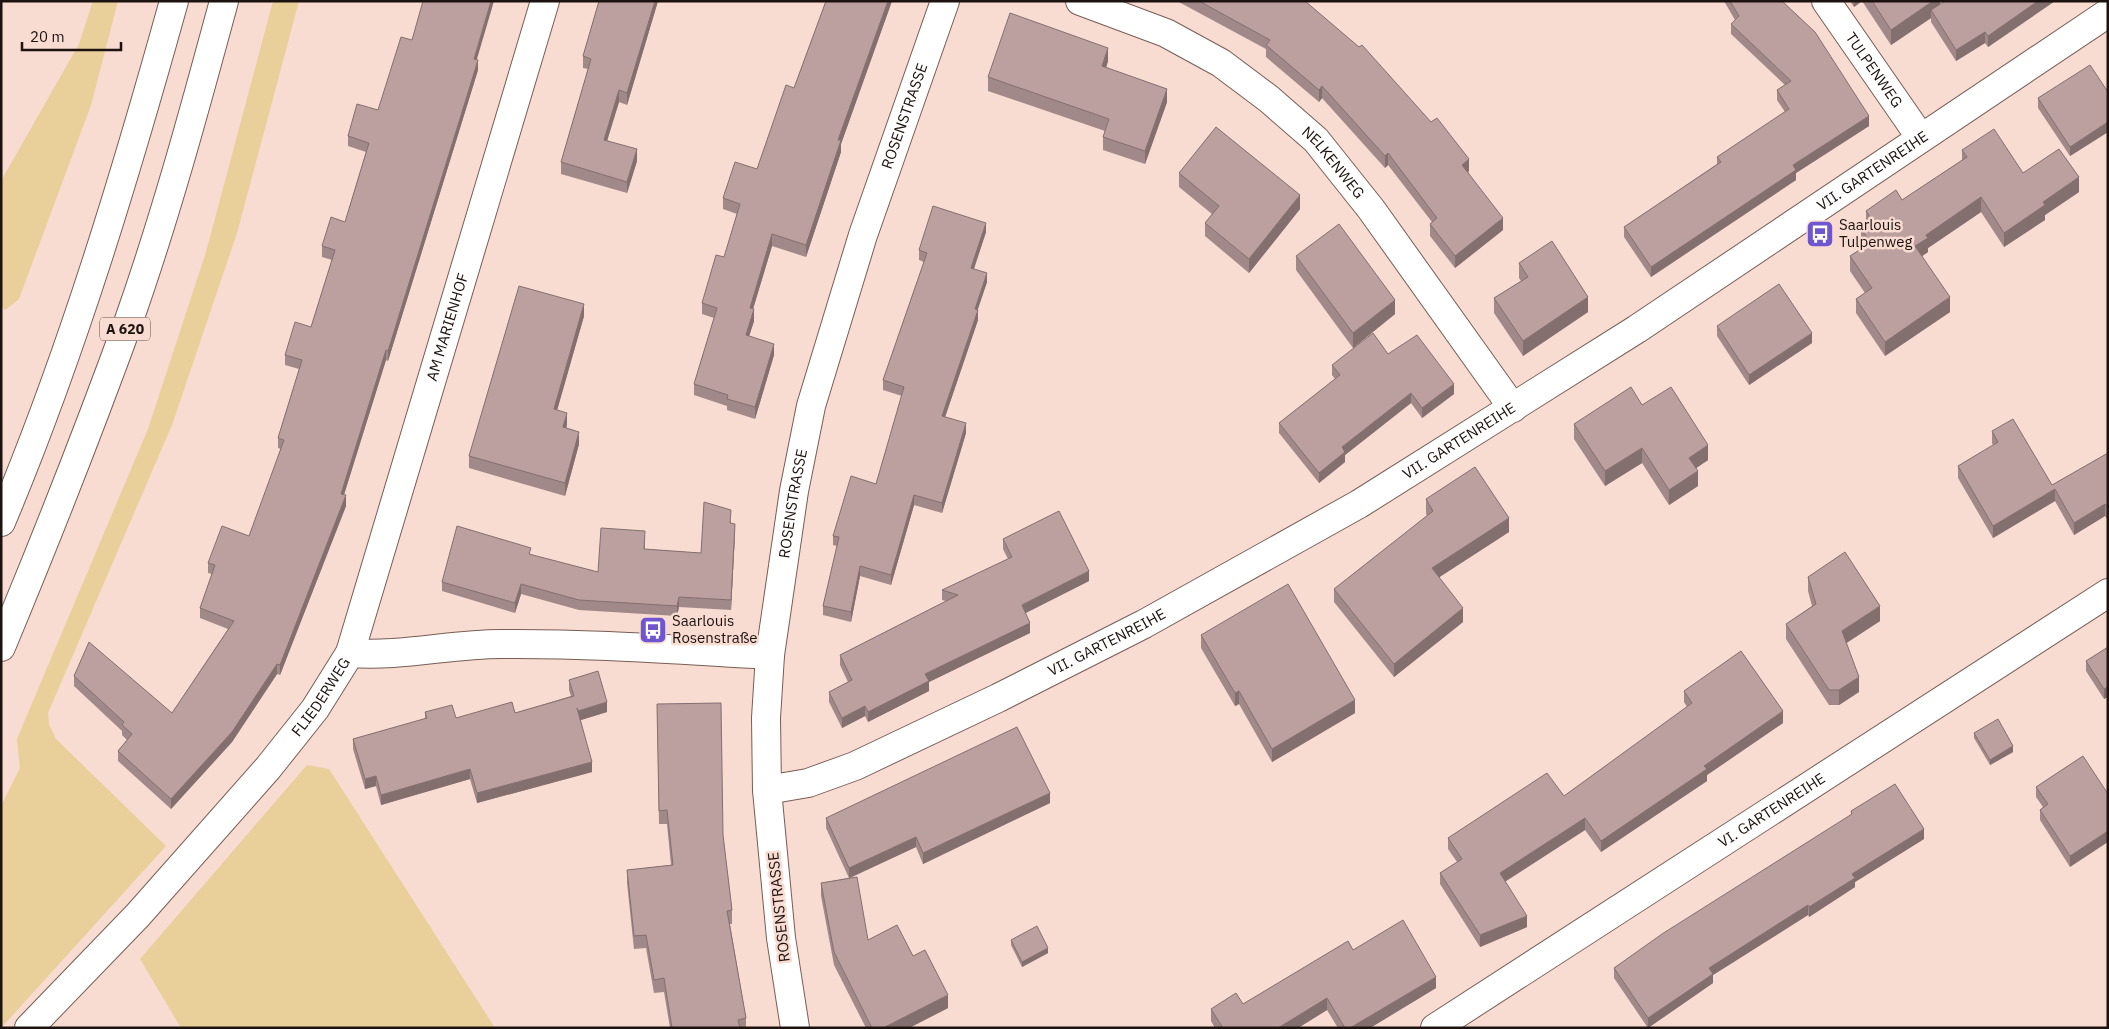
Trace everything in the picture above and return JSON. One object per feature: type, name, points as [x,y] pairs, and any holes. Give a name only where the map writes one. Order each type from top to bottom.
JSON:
[{"type":"main road","name":"A 620","points":[[1,522],[82,306],[140,122],[174,1]]},
{"type":"main road","name":"A 620","points":[[1,647],[61,504],[129,318],[188,133],[224,1]]},
{"type":"main road","name":"AM MARIENHOF","points":[[350,653],[545,1]]},
{"type":"main road","name":"ROSENSTRASSE","points":[[795,1028],[781,938],[768,790],[766,718],[770,655],[794,491],[811,406],[863,235],[945,1]]},
{"type":"main road","name":"NELKENWEG","points":[[1080,1],[1166,33],[1221,63],[1269,99],[1316,140],[1371,209],[1512,408]]},
{"type":"main road","name":"TULPENWEG","points":[[1826,1],[1921,138]]},
{"type":"main road","name":"VII. GARTENREIHE","points":[[768,790],[808,783],[855,766],[1144,624],[1350,508],[1637,329],[2108,13]]},
{"type":"main road","name":"VI. GARTENREIHE","points":[[1435,1028],[2108,593]]},
{"type":"main road","name":"FLIEDERWEG","points":[[29,1028],[138,915],[268,768],[315,709],[350,653],[392,654],[498,644],[532,644],[770,655]]},
{"type":"shaded area","points":[[93,1],[118,1],[91,105],[19,299],[5,310],[1,306],[1,181],[79,44]]},
{"type":"shaded area","points":[[273,1],[299,1],[237,233],[172,425],[48,713],[49,724],[56,739],[166,846],[1,1028],[1,806],[20,768],[17,739],[148,429],[206,252]]},
{"type":"shaded area","points":[[307,765],[329,769],[495,1028],[181,1028],[140,959]]},
{"type":"building","points":[[423,1],[491,1],[474,59],[478,60],[388,351],[386,350],[341,494],[346,495],[280,665],[277,664],[232,732],[171,799],[118,751],[132,734],[122,725],[124,722],[74,676],[89,642],[172,713],[234,621],[200,608],[215,565],[208,563],[222,526],[249,536],[284,440],[278,438],[302,360],[285,355],[295,322],[311,327],[335,250],[322,246],[331,217],[345,222],[369,143],[348,136],[357,104],[378,110],[401,37],[412,40]]},
{"type":"building","points":[[599,1],[655,1],[627,93],[619,90],[604,140],[637,149],[627,182],[561,162],[591,59],[583,56]]},
{"type":"building","points":[[826,1],[888,1],[838,140],[841,140],[806,245],[772,234],[750,308],[754,309],[746,335],[774,344],[755,407],[727,399],[728,395],[694,384],[717,308],[702,303],[716,255],[724,257],[740,204],[723,198],[735,162],[757,169],[786,85],[794,88]]},
{"type":"building","points":[[1199,1],[1305,1],[1359,47],[1362,45],[1431,122],[1437,118],[1469,159],[1462,165],[1503,218],[1455,256],[1430,224],[1437,218],[1388,153],[1385,156],[1322,86],[1319,90],[1266,45],[1270,40]]},
{"type":"building","points":[[1730,1],[1782,1],[1815,32],[1869,116],[1793,165],[1796,170],[1651,267],[1624,227],[1721,162],[1717,157],[1789,109],[1777,90],[1791,81],[1731,24],[1739,16]]},
{"type":"building","points":[[1872,1],[1933,1],[1891,30]]},
{"type":"building","points":[[1945,1],[2038,1],[1988,36],[1985,32],[1956,50],[1931,10]]},
{"type":"building","points":[[1010,13],[1108,48],[1102,66],[1167,89],[1145,151],[1103,137],[1109,119],[988,77]]},
{"type":"building","points":[[2090,65],[2108,92],[2108,122],[2070,147],[2038,98]]},
{"type":"building","points":[[1216,127],[1300,195],[1249,259],[1205,223],[1219,206],[1179,173]]},
{"type":"building","points":[[1994,129],[2023,173],[2059,149],[2079,177],[2043,202],[2045,205],[2004,233],[1981,197],[1926,235],[1928,238],[1915,246],[1950,297],[1885,342],[1856,299],[1872,288],[1850,256],[1870,243],[1861,228],[1872,220],[1866,211],[1896,190],[1902,200],[1967,157],[1962,150]]},
{"type":"building","points":[[933,206],[986,223],[971,268],[987,273],[975,309],[978,310],[942,416],[966,423],[942,503],[914,495],[891,575],[860,566],[851,612],[823,606],[839,537],[833,536],[851,476],[876,484],[904,387],[883,380],[927,253],[919,250]]},
{"type":"building","points":[[1339,224],[1395,300],[1353,333],[1296,256]]},
{"type":"building","points":[[1552,241],[1588,297],[1523,341],[1494,298],[1528,277],[1519,263]]},
{"type":"building","points":[[1779,284],[1812,333],[1749,375],[1717,326]]},
{"type":"building","points":[[519,286],[584,304],[554,409],[567,413],[563,427],[579,432],[565,483],[469,456]]},
{"type":"building","points":[[1373,333],[1388,354],[1417,335],[1454,384],[1422,408],[1411,393],[1342,447],[1345,452],[1319,473],[1279,423],[1340,375],[1332,365]]},
{"type":"building","points":[[1631,387],[1642,405],[1671,387],[1708,445],[1689,458],[1698,471],[1669,490],[1642,448],[1605,471],[1574,424]]},
{"type":"building","points":[[2013,419],[2052,485],[2108,453],[2108,508],[2105,504],[2074,523],[2055,489],[1993,526],[1958,466],[1998,442],[1992,431]]},
{"type":"building","points":[[1475,467],[1509,518],[1432,568],[1463,608],[1394,664],[1334,589],[1433,511],[1426,499]]},
{"type":"building","points":[[704,502],[731,510],[730,523],[735,524],[731,600],[679,597],[677,606],[579,600],[521,584],[515,603],[442,582],[457,526],[531,548],[529,554],[598,572],[601,528],[645,531],[644,549],[701,553]]},
{"type":"building","points":[[1059,511],[1089,571],[1022,605],[1030,623],[925,674],[929,681],[868,712],[865,706],[842,718],[829,692],[852,680],[840,655],[958,595],[942,590],[1012,557],[1003,539]]},
{"type":"building","points":[[1845,552],[1880,606],[1842,631],[1859,677],[1839,690],[1829,690],[1786,624],[1816,604],[1808,577]]},
{"type":"building","points":[[1288,584],[1355,700],[1272,749],[1239,691],[1235,693],[1201,635]]},
{"type":"building","points":[[2108,647],[2108,687],[2104,689],[2086,661]]},
{"type":"building","points":[[1741,651],[1783,711],[1704,766],[1707,769],[1601,841],[1585,818],[1500,873],[1527,916],[1480,935],[1440,873],[1462,859],[1448,838],[1547,773],[1564,796],[1692,703],[1684,691]]},
{"type":"building","points":[[598,671],[607,702],[578,711],[577,708],[592,762],[477,793],[470,769],[381,795],[376,776],[365,779],[353,739],[427,718],[425,712],[452,705],[456,718],[512,702],[515,713],[574,696],[569,680]]},
{"type":"building","points":[[721,703],[723,835],[732,910],[727,911],[746,1018],[738,1020],[740,1028],[672,1028],[664,978],[654,980],[646,935],[634,936],[627,870],[673,865],[667,810],[659,811],[657,704]]},
{"type":"building","points":[[1998,719],[2013,746],[1990,760],[1974,733]]},
{"type":"building","points":[[1017,727],[1050,793],[923,853],[916,837],[849,868],[826,818]]},
{"type":"building","points":[[2083,756],[2108,794],[2108,831],[2070,856],[2040,810],[2048,804],[2036,787]]},
{"type":"building","points":[[1895,784],[1924,829],[1852,874],[1855,878],[1809,907],[1808,905],[1709,968],[1713,974],[1648,1018],[1614,968],[1662,934],[1852,814],[1851,811]]},
{"type":"building","points":[[857,877],[868,940],[897,925],[913,956],[925,950],[948,995],[883,1028],[872,1028],[834,952],[821,883]]},
{"type":"building","points":[[1403,920],[1436,977],[1350,1028],[1345,1028],[1327,998],[1278,1028],[1223,1028],[1211,1009],[1236,993],[1243,1004],[1348,941],[1353,950]]},
{"type":"building","points":[[1037,926],[1048,948],[1022,962],[1011,940]]},
{"type":"place","name":"Saarlouis Tulpenweg","points":[[1820,234]]},
{"type":"place","name":"Saarlouis Rosenstraße","points":[[653,630]]}]
